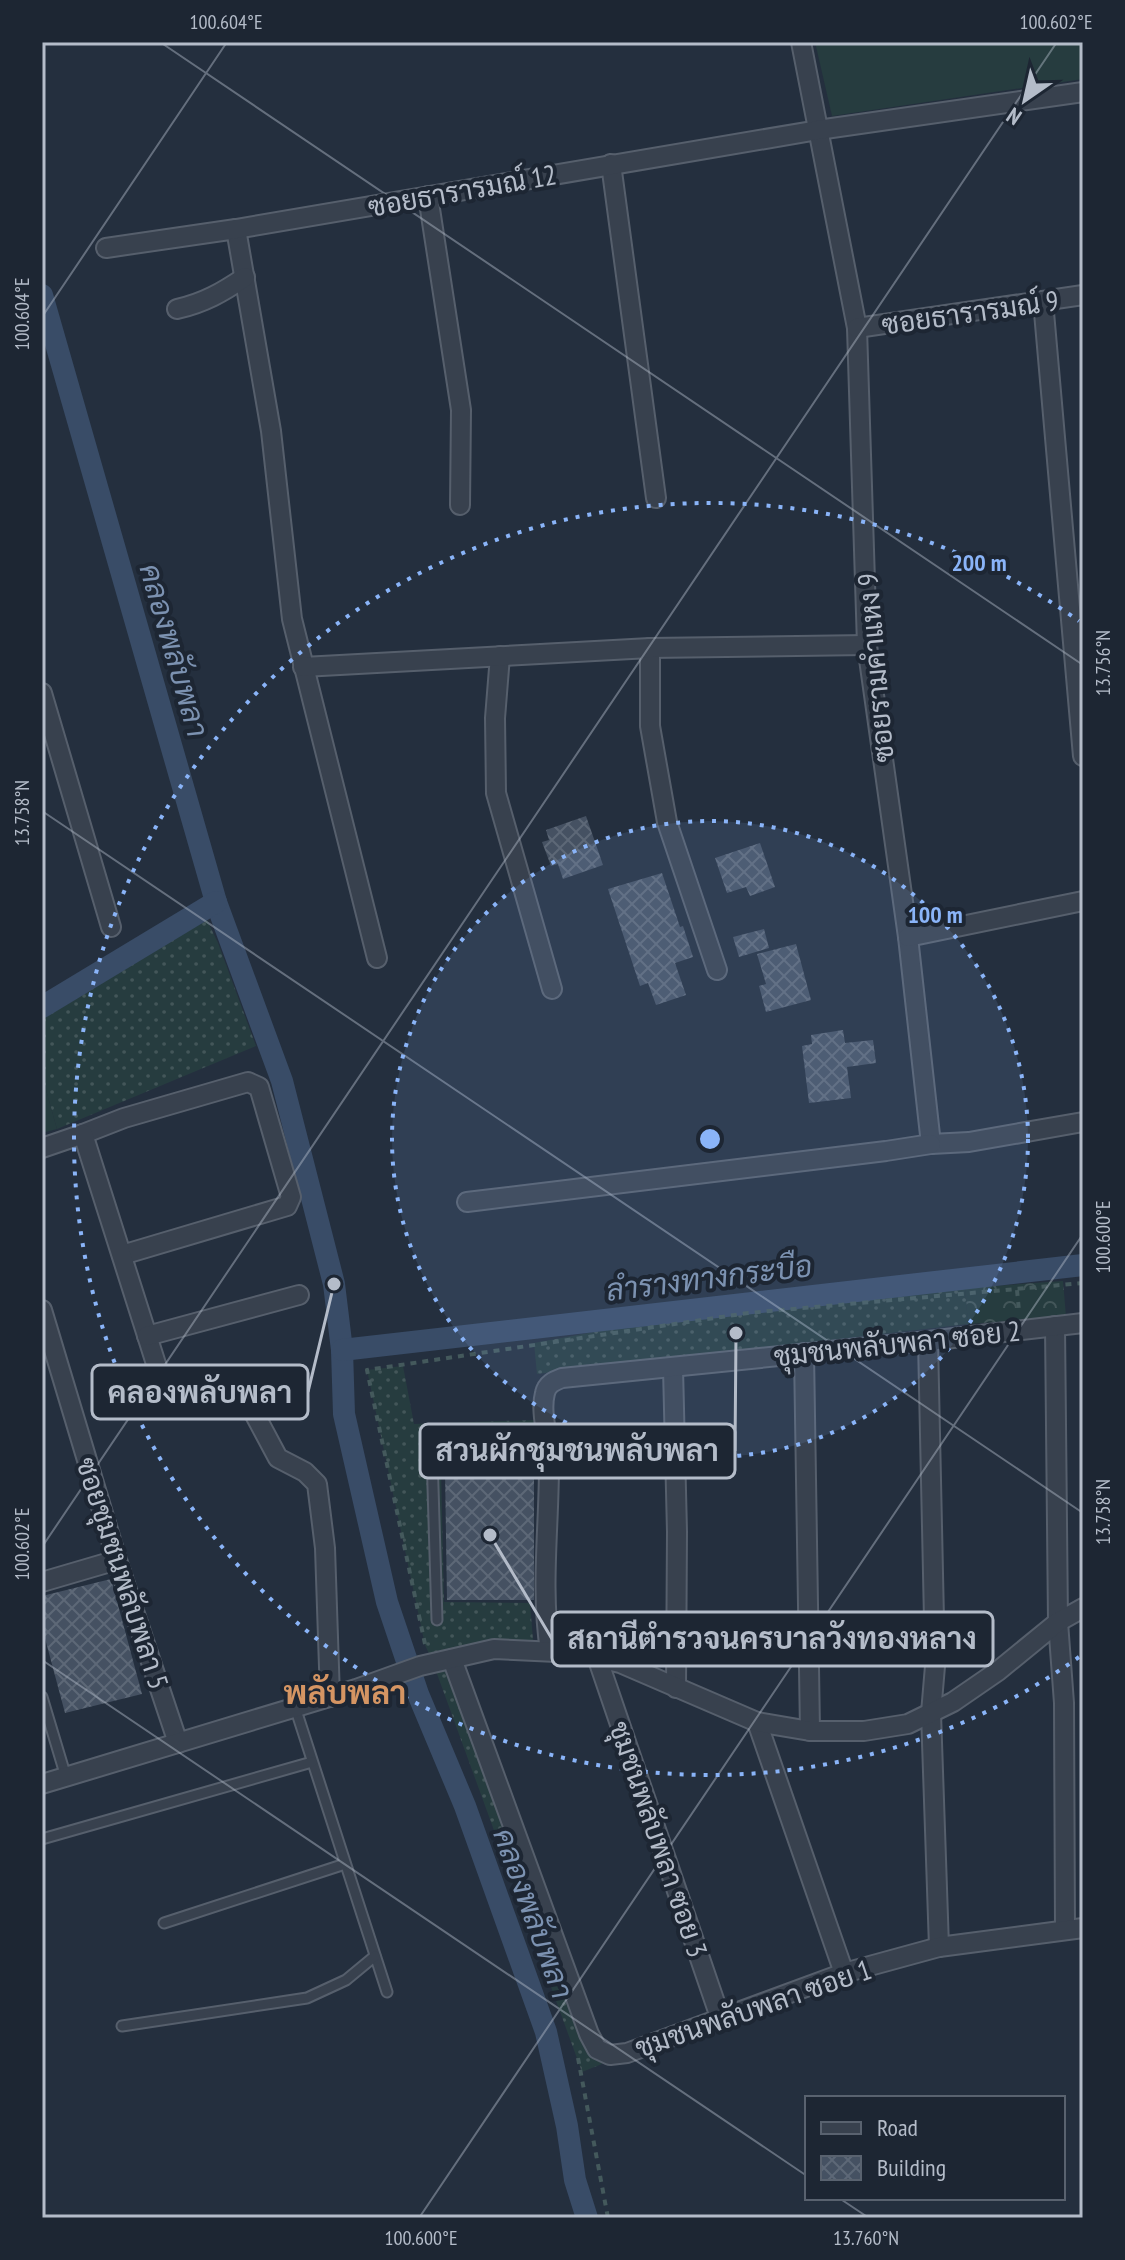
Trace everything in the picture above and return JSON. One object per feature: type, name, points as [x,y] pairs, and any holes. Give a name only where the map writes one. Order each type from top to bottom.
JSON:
[{"type":"street","name":"ซอยรามคำแหง 9","points":[[801,42],[857,328],[867,645],[908,937],[931,1144]]},
{"type":"street","name":"ซอยธารารมณ์ 12","points":[[106,248],[236,229],[818,130],[1083,92]]},
{"type":"street","points":[[611,164],[656,498]]},
{"type":"street","points":[[428,196],[461,410],[460,505]]},
{"type":"street","points":[[236,229],[279,492],[292,619],[377,958]]},
{"type":"street","points":[[177,309],[220,295],[245,277]]},
{"type":"street","name":"ซอยธารารมณ์ 9","points":[[857,328],[1083,295]]},
{"type":"street","points":[[1043,301],[1083,756]]},
{"type":"street","points":[[303,667],[650,648],[867,645]]},
{"type":"street","points":[[650,648],[650,726],[667,822],[717,970]]},
{"type":"street","points":[[500,656],[495,718],[496,793],[552,989]]},
{"type":"street","points":[[42,693],[111,927]]},
{"type":"street","points":[[908,937],[1083,901]]},
{"type":"street","points":[[42,1148],[124,1118],[248,1082],[259,1087],[291,1197],[287,1206],[122,1255]]},
{"type":"street","points":[[467,1202],[931,1144],[969,1142],[1083,1122]]},
{"type":"street","points":[[83,1134],[164,1389]]},
{"type":"street","points":[[147,1336],[299,1295]]},
{"type":"street","name":"ซอยชุมชนพลับพลา 5","points":[[42,1310],[117,1560],[178,1743]]},
{"type":"street","name":"ชุมชนพลับพลา ซอย 2","points":[[550,1651],[545,1615],[549,1454],[544,1403],[545,1391],[551,1382],[562,1378],[1083,1323]]},
{"type":"street","points":[[1055,1326],[1058,1622],[1074,1929]]},
{"type":"street","points":[[928,1341],[935,1666],[931,1713],[939,1947]]},
{"type":"street","points":[[804,1353],[810,1731]]},
{"type":"street","points":[[673,1368],[677,1532],[676,1688]]},
{"type":"street","points":[[246,1398],[278,1458],[305,1472],[317,1484],[325,1548],[330,1697]]},
{"type":"street","points":[[42,1582],[117,1560]]},
{"type":"street","points":[[42,1784],[330,1697],[427,1664],[494,1649],[550,1651],[620,1663],[757,1722],[810,1731],[864,1731],[908,1724],[953,1702],[998,1671],[1058,1622],[1083,1608]]},
{"type":"street","name":"ชุมชนพลับพลา ซอย 3","points":[[597,1657],[721,2020]]},
{"type":"street","name":"ชุมชนพลับพลา ซอย 1","points":[[452,1659],[589,2034],[597,2049],[610,2055],[627,2053],[844,1973],[939,1947],[1074,1929]]},
{"type":"street","points":[[757,1722],[844,1973]]},
{"type":"lane","points":[[437,1620],[432,1454],[549,1454]]},
{"type":"lane","points":[[42,1697],[66,1777]]},
{"type":"lane","points":[[295,1707],[387,1992]]},
{"type":"lane","points":[[42,1839],[312,1762]]},
{"type":"lane","points":[[164,1923],[345,1864]]},
{"type":"lane","points":[[122,2026],[307,1998],[346,1980],[375,1956]]},
{"type":"path","points":[[427,1664],[367,1370],[748,1313],[1083,1283]]},
{"type":"path","points":[[575,2051],[581,2066],[608,2218]]},
{"type":"green space","points":[[815,42],[1083,42],[1083,79],[832,116]]},
{"type":"green space","points":[[205,916],[256,1046],[57,1129],[42,1075],[42,1013]]},
{"type":"green space","points":[[42,1075],[57,1129],[42,1133]]},
{"type":"green space","points":[[1063,1281],[1066,1317],[968,1324],[965,1288]]},
{"type":"green space","points":[[965,1288],[968,1324],[537,1374],[534,1343],[681,1316]]},
{"type":"green space","points":[[403,1366],[414,1424],[536,1420],[541,1450],[441,1470],[444,1602],[530,1603],[533,1640],[431,1658],[425,1645],[367,1370]]},
{"type":"green space","points":[[451,1666],[585,2034],[602,2064],[582,2072],[436,1671]]},
{"type":"building","points":[[586,816],[603,865],[563,879],[558,864],[551,866],[542,842],[549,840],[546,830]]},
{"type":"building","points":[[760,843],[775,887],[750,896],[746,887],[727,893],[715,858]]},
{"type":"building","points":[[662,873],[693,957],[675,963],[686,995],[656,1005],[648,983],[640,986],[608,889]]},
{"type":"building","points":[[764,929],[769,948],[739,957],[733,937]]},
{"type":"building","points":[[796,944],[811,1000],[766,1012],[759,986],[766,984],[757,954]]},
{"type":"building","points":[[843,1030],[845,1043],[873,1040],[876,1063],[847,1067],[851,1098],[809,1103],[802,1046],[812,1044],[811,1035]]},
{"type":"building","points":[[445,1470],[534,1470],[534,1600],[447,1600]]},
{"type":"building","points":[[111,1579],[142,1694],[65,1713],[42,1627],[42,1596]]},
{"type":"waterway","name":"คลองพลับพลา","points":[[42,295],[216,902],[282,1081],[334,1284],[342,1350],[344,1414],[387,1602],[418,1694],[465,1806],[546,2032],[567,2126],[575,2180],[587,2218]]},
{"type":"waterway","points":[[42,1007],[216,902]]},
{"type":"waterway","name":"ลำรางทางกระบือ","points":[[342,1350],[1083,1265]]},
{"type":"place","name":"คลองพลับพลา","points":[[334,1284]]},
{"type":"place","name":"สวนผักชุมชนพลับพลา","points":[[736,1333]]},
{"type":"place","name":"สถานีตำรวจนครบาลวังทองหลาง","points":[[490,1535]]},
{"type":"district","name":"พลับพลา","points":[[345,1692]]}]
